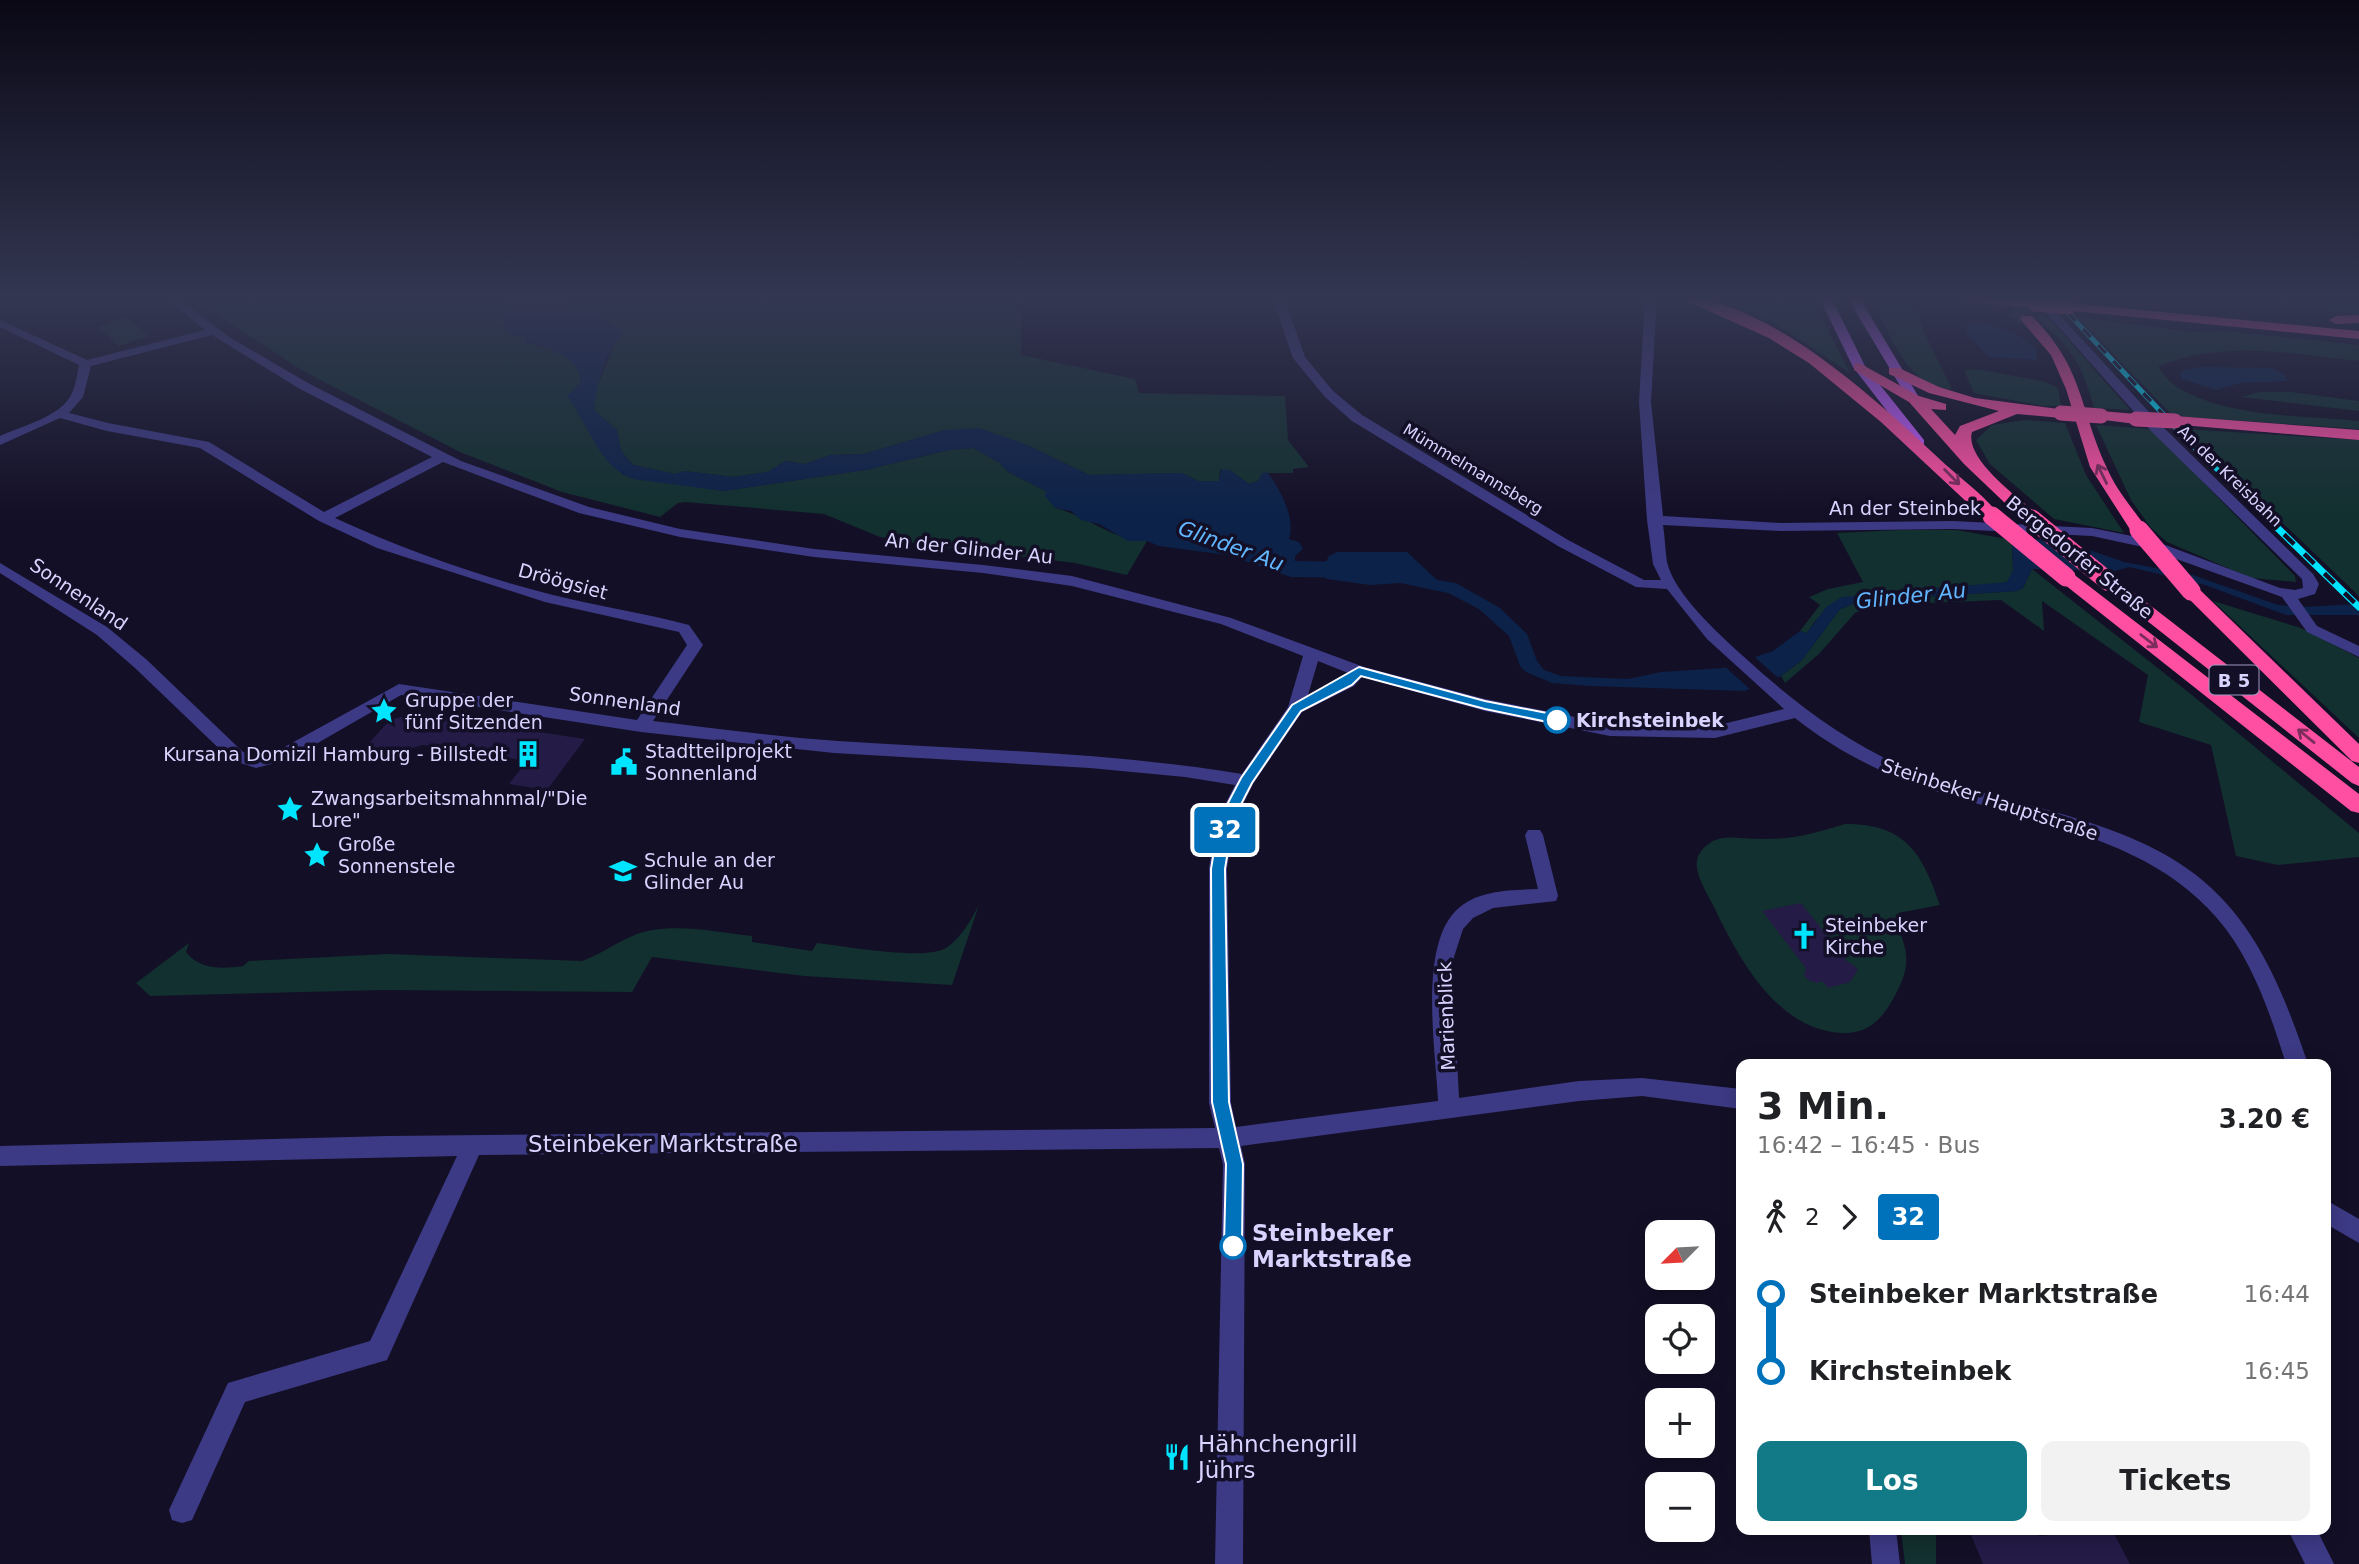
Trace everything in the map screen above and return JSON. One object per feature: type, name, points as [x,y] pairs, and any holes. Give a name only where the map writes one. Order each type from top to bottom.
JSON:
[{"type":"highway","points":[[1827,370],[1924,450]]},
{"type":"highway","points":[[1864,370],[1914,399],[1958,409],[2020,410],[2359,435]]},
{"type":"highway","points":[[1894,370],[1950,397],[2020,410]]},
{"type":"highway","points":[[2067,370],[2097,465],[2112,495],[2191,591],[2359,757]]},
{"type":"highway","name":"Bergedorfer Straße","points":[[1914,399],[1970,461],[2032,519],[2359,778]]},
{"type":"highway","points":[[1970,461],[1962,439],[1965,429],[1990,418],[2020,410]]},
{"type":"highway","name":"Bergedorfer Straße","points":[[1924,450],[1992,516],[2066,577],[2359,805]]},
{"type":"main road","name":"Bergedorfer Straße","points":[[1861,370],[1924,450]]},
{"type":"main road","name":"Bergedorfer Straße","points":[[1894,370],[1914,399]]},
{"type":"street","points":[[0,441],[59,414],[78,396],[85,370]]},
{"type":"street","name":"An der Glinder Au","points":[[278,370],[443,457],[526,491],[584,510],[680,533],[814,554],[983,569],[1072,581],[1226,621],[1359,671],[1485,705],[1610,730],[1714,732],[1797,712]]},
{"type":"street","name":"Mümmelmannsberg","points":[[1309,370],[1329,394],[1357,418],[1563,543],[1641,584],[1670,585]]},
{"type":"street","name":"Steinbeker Hauptstraße","points":[[1647,370],[1645,402],[1660,564],[1670,585],[1697,621],[1797,712],[1869,759],[1957,792],[2130,845],[2193,881],[2229,918],[2253,959],[2280,1013],[2295,1059]]},
{"type":"street","name":"An der Kreisbahn","points":[[2101,370],[2157,429],[2308,577],[2312,588]]},
{"type":"street","name":"Dröögsiet","points":[[59,414],[204,445],[324,518],[382,545],[453,570],[550,599],[684,628],[695,645],[640,726]]},
{"type":"street","points":[[324,518],[443,457]]},
{"type":"street","name":"An der Steinbek","points":[[1654,520],[1781,527],[1953,525],[2092,533],[2147,543],[2254,585],[2294,606],[2312,588]]},
{"type":"street","name":"Sonnenland","points":[[0,567],[102,631],[141,664],[237,756],[256,762],[284,755],[399,689],[640,726],[834,747],[1131,766],[1246,781]]},
{"type":"street","points":[[2294,606],[2318,633],[2359,652]]},
{"type":"street","points":[[1228,1564],[1234,1164],[1220,1102],[1218,869],[1226,820],[1246,781],[1296,708],[1312,653]]},
{"type":"street","points":[[1296,708],[1348,682],[1359,671]]},
{"type":"street","name":"Marienblick","points":[[1449,1109],[1442,963],[1446,941],[1462,914],[1486,901],[1549,896],[1534,835]]},
{"type":"street","name":"Steinbeker Marktstraße","points":[[0,1156],[473,1145],[1185,1140],[1227,1135],[1261,1135],[1578,1091],[1642,1087],[1736,1097]]},
{"type":"street","points":[[182,1510],[237,1392],[378,1351],[473,1145]]},
{"type":"street","points":[[2331,1214],[2359,1232]]},
{"type":"street","points":[[1883,1535],[1886,1564]]},
{"type":"street","points":[[2304,1535],[2319,1564]]},
{"type":"green space","points":[[577,370],[581,382],[568,396],[596,442],[623,475],[723,491],[865,470],[949,450],[973,448],[1000,463],[1008,472],[1046,491],[1055,508],[1123,537],[1147,541],[1127,575],[1075,563],[938,547],[880,537],[824,514],[685,502],[678,503],[660,517],[562,492],[460,452],[303,371]]},
{"type":"green space","points":[[604,370],[1092,370],[1135,379],[1139,393],[1285,396],[1288,440],[1309,467],[1293,469],[1293,473],[1263,473],[1258,481],[1249,484],[1230,470],[1220,470],[1219,481],[1198,481],[1182,473],[1089,475],[1027,445],[945,430],[864,454],[831,455],[804,464],[785,461],[768,472],[734,477],[684,471],[675,474],[633,465],[621,451],[617,430],[594,410],[596,390]]},
{"type":"green space","points":[[1912,370],[1942,370],[1952,389],[1936,386]]},
{"type":"green space","points":[[1964,370],[1982,370],[2043,381],[2058,388],[2061,406],[2043,406],[1974,393]]},
{"type":"green space","points":[[2080,370],[2095,370],[2130,410],[2094,408]]},
{"type":"green space","points":[[2128,370],[2161,370],[2177,387],[2219,405],[2265,413],[2359,421],[2359,429],[2173,416]]},
{"type":"green space","points":[[2259,392],[2291,392],[2359,401],[2359,411],[2241,397]]},
{"type":"green space","points":[[2024,420],[2065,423],[2086,475],[2124,533],[2054,519],[1990,464],[1976,440],[1992,425]]},
{"type":"green space","points":[[2096,425],[2151,429],[2295,576],[2296,582],[2251,578],[2167,542],[2151,528],[2131,500]]},
{"type":"green space","points":[[2184,429],[2359,440],[2359,596]]},
{"type":"green space","points":[[1957,530],[2012,540],[2013,571],[2007,582],[1998,584],[1874,592],[1815,621],[1807,633],[1800,631],[1820,605],[1809,597],[1828,589],[1863,582],[1837,533]]},
{"type":"green space","points":[[2032,569],[2192,695],[2359,833],[2359,857],[2278,865],[2236,856],[2211,745],[2139,722],[2148,675],[2042,601],[2044,631],[2001,600],[1877,605],[1855,613],[1819,654],[1785,683],[1781,676],[1802,660],[1840,609],[1861,601],[2017,591],[2023,588]]},
{"type":"green space","points":[[2213,601],[2301,628],[2359,658],[2359,738]]},
{"type":"green space","points":[[1845,824],[1883,829],[1909,845],[1926,870],[1940,905],[1898,913],[1906,926],[1897,926],[1905,947],[1905,973],[1883,1014],[1866,1028],[1851,1033],[1819,1029],[1799,1020],[1780,1006],[1764,989],[1736,950],[1703,885],[1697,866],[1702,850],[1717,840],[1794,837]]},
{"type":"green space","points":[[979,905],[952,985],[804,976],[652,957],[632,992],[383,990],[150,996],[136,983],[189,943],[186,952],[192,958],[205,965],[220,968],[243,966],[249,961],[388,954],[582,961],[637,934],[679,928],[752,936],[752,942],[812,951],[817,943],[903,953],[936,952],[957,939]]},
{"type":"green space","points":[[1902,1535],[1936,1535],[1936,1564],[1905,1564]]},
{"type":"water","points":[[577,370],[602,370],[594,410],[617,430],[621,451],[633,465],[675,474],[684,471],[734,477],[768,472],[785,461],[804,464],[831,455],[864,454],[945,430],[979,428],[1027,445],[1089,475],[1182,473],[1198,481],[1219,481],[1221,469],[1230,470],[1249,484],[1258,481],[1262,473],[1267,472],[1282,495],[1289,513],[1289,539],[1299,542],[1303,549],[1295,556],[1295,564],[1287,572],[1234,556],[1159,546],[1147,541],[1128,541],[1099,524],[1081,520],[1071,511],[1055,508],[1045,496],[1046,491],[1008,472],[1000,463],[973,448],[949,450],[865,470],[723,491],[633,479],[611,465],[603,455],[567,396],[581,382]]},
{"type":"water","points":[[2183,370],[2275,370],[2285,375],[2287,381],[2241,383],[2216,390],[2182,379],[2180,374]]},
{"type":"water","points":[[2039,539],[2081,547],[2124,562],[2193,575],[2278,605],[2302,607],[2359,604],[2359,615],[2286,615],[2205,585],[2129,567],[2115,571],[2032,569],[2023,588],[2017,591],[1861,601],[1840,609],[1802,660],[1781,676],[1745,691],[1590,686],[1552,683],[1526,672],[1520,666],[1509,636],[1479,609],[1448,593],[1400,583],[1370,585],[1327,579],[1320,573],[1329,556],[1337,552],[1407,552],[1437,580],[1456,583],[1500,608],[1527,634],[1537,661],[1544,670],[1561,676],[1628,679],[1661,672],[1723,668],[1773,651],[1800,631],[1807,633],[1826,607],[1842,597],[2007,582],[2013,570],[2012,540]]},
{"type":"pier","points":[[1752,655],[1781,680],[1751,690],[1723,665]]},
{"type":"building","name":"Kursana Domizil Hamburg - Billstedt","points":[[416,713],[585,739],[547,790],[509,784],[527,761],[422,745],[405,750],[392,764],[355,758],[390,720]]},
{"type":"building","name":"Steinbeker Kirche","points":[[1801,903],[1847,961],[1858,969],[1850,982],[1828,988],[1822,981],[1817,983],[1808,980],[1804,975],[1806,968],[1762,911]]},
{"type":"building","points":[[1971,1535],[2115,1535],[2130,1564],[1983,1564]]},
{"type":"waterway","name":"Glinder Au","points":[[1249,553],[1291,569],[1364,570]]},
{"type":"railway","points":[[2122,370],[2194,447],[2266,517]]},
{"type":"railway","points":[[2264,515],[2359,607]]},
{"type":"railway","points":[[289,812],[292,806]]},
{"type":"bus line","name":"32","points":[[1233,1246],[1234,1164],[1220,1102],[1218,869],[1226,820],[1246,781],[1296,708],[1348,682],[1359,671],[1485,705],[1557,720]]},
{"type":"place","name":"Gruppe der fünf Sitzenden","points":[[384,711]]},
{"type":"place","name":"Kirchsteinbek","points":[[1557,720]]},
{"type":"place","name":"Kursana Domizil Hamburg - Billstedt","points":[[528,754]]},
{"type":"place","name":"Stadtteilprojekt Sonnenland","points":[[624,762]]},
{"type":"place","name":"Zwangsarbeitsmahnmal/\"Die Lore\"","points":[[290,809]]},
{"type":"place","name":"Große Sonnenstele","points":[[317,855]]},
{"type":"place","name":"Schule an der Glinder Au","points":[[623,871]]},
{"type":"place","name":"Steinbeker Kirche","points":[[1804,936]]},
{"type":"place","name":"Steinbeker Marktstraße","points":[[1233,1246]]},
{"type":"place","name":"Hähnchengrill Jührs","points":[[1177,1457]]}]
